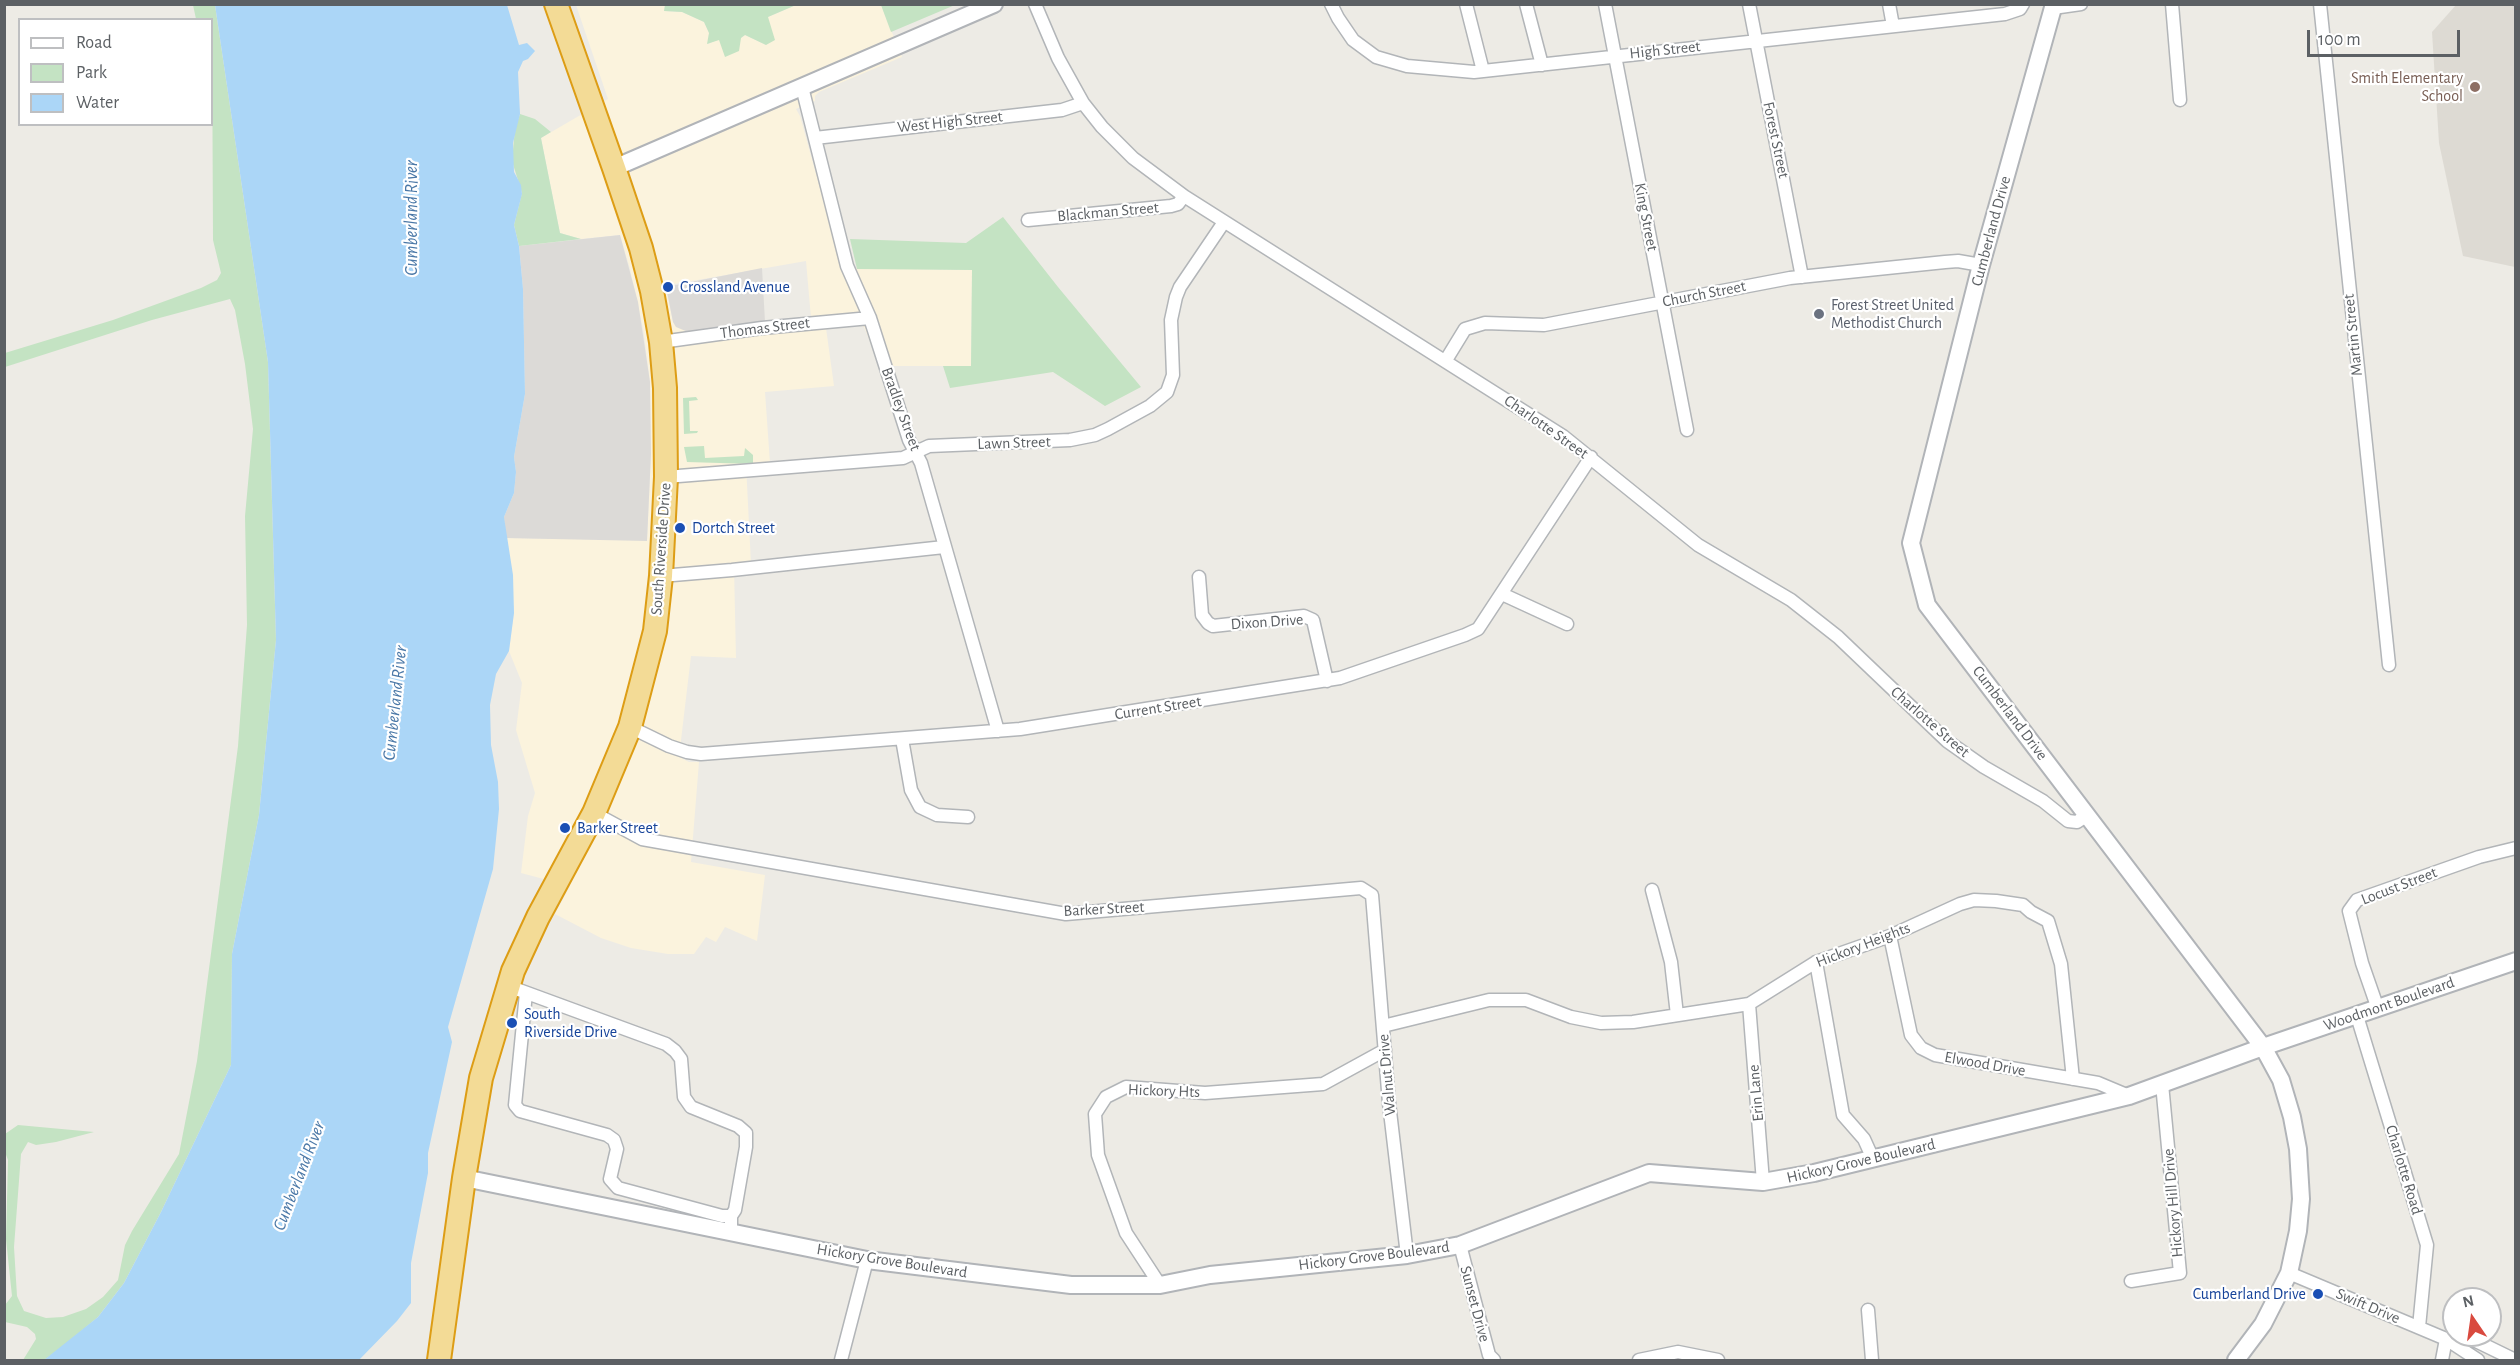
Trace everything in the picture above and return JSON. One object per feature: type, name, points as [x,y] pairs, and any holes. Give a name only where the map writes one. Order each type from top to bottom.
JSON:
[{"type":"highway","name":"South Riverside Drive","points":[[439,1360],[464,1178],[481,1078],[517,989],[538,917],[594,813],[630,728],[655,631],[661,576],[666,477],[665,388],[661,342],[652,291],[641,248],[556,4]]},
{"type":"street","points":[[614,168],[994,4]]},
{"type":"street","name":"Charlotte Street","points":[[1035,4],[1058,58],[1083,103],[1116,142],[1184,196],[1563,436],[1698,545],[1791,600],[1838,637],[1947,741],[2043,801],[2068,821],[2077,822],[2086,816]]},
{"type":"street","name":"High Street","points":[[1331,4],[1353,40],[1376,57],[1407,66],[1451,71],[1483,71],[1542,65],[2006,14],[2020,9],[2023,4]]},
{"type":"street","points":[[1466,4],[1483,71]]},
{"type":"street","points":[[1526,4],[1542,65]]},
{"type":"street","name":"King Street","points":[[1605,4],[1687,430]]},
{"type":"street","name":"Forest Street","points":[[1749,4],[1802,276]]},
{"type":"street","points":[[1889,4],[1893,26]]},
{"type":"street","points":[[2054,6],[2081,4]]},
{"type":"street","points":[[2172,4],[2180,100]]},
{"type":"street","name":"Martin Street","points":[[2319,4],[2389,665]]},
{"type":"street","name":"Cumberland Drive","points":[[2054,6],[1981,265],[1911,543],[1927,604],[2263,1047],[2281,1080],[2298,1149],[2301,1213],[2289,1273],[2263,1324],[2236,1360]]},
{"type":"street","name":"Bradley Street","points":[[802,87],[847,266],[870,318],[909,440],[921,463],[988,690],[998,732]]},
{"type":"street","name":"West High Street","points":[[815,138],[1062,110],[1083,103]]},
{"type":"street","name":"Blackman Street","points":[[1028,220],[1171,206],[1178,204],[1184,196]]},
{"type":"street","name":"Lawn Street","points":[[666,477],[903,458],[929,446],[1083,438],[1108,429],[1159,400],[1167,392],[1173,375],[1171,320],[1176,297],[1180,287],[1224,222]]},
{"type":"street","name":"Church Street","points":[[1446,360],[1458,338],[1466,329],[1474,325],[1497,322],[1544,325],[1802,276],[1945,261],[1981,265]]},
{"type":"street","name":"Thomas Street","points":[[661,342],[762,328],[870,318]]},
{"type":"street","name":"Current Street","points":[[630,728],[669,746],[701,754],[998,732],[1327,681],[1369,669],[1472,632],[1483,623],[1591,457]]},
{"type":"street","points":[[661,576],[944,547]]},
{"type":"street","name":"Dixon Drive","points":[[1199,577],[1202,615],[1213,626],[1304,616],[1312,620],[1327,681]]},
{"type":"street","points":[[1502,594],[1567,624]]},
{"type":"street","points":[[902,739],[909,782],[913,796],[920,807],[937,815],[968,817]]},
{"type":"street","name":"Barker Street","points":[[594,813],[642,839],[1066,914],[1361,888],[1372,895]]},
{"type":"street","name":"Locust Street","points":[[2378,1009],[2362,963],[2349,911],[2357,900],[2479,857],[2516,848]]},
{"type":"street","points":[[1652,890],[1671,962],[1677,1015]]},
{"type":"street","name":"Walnut Drive","points":[[1372,895],[1385,1050],[1407,1255]]},
{"type":"street","name":"Hickory Heights","points":[[1383,1026],[1489,999],[1526,1000],[1570,1017],[1601,1023],[1633,1022],[1749,1004],[1816,962],[1890,936],[1960,903],[1974,900],[2024,904],[2031,912],[2048,921],[2061,964],[2073,1079]]},
{"type":"street","name":"Elwood Drive","points":[[1890,936],[1911,1035],[1921,1048],[1935,1055],[2098,1083],[2129,1096]]},
{"type":"street","name":"Woodmont Boulevard","points":[[2263,1047],[2516,961]]},
{"type":"street","points":[[1816,962],[1843,1115],[1864,1139],[1873,1159]]},
{"type":"street","points":[[517,989],[666,1044],[675,1051],[681,1059],[684,1097],[692,1107],[738,1126],[746,1133],[746,1147],[731,1224],[722,1216],[618,1188],[610,1179],[617,1149],[614,1140],[607,1135],[520,1111],[515,1105],[521,1041],[517,989]]},
{"type":"street","name":"Erin Lane","points":[[1749,1004],[1763,1182]]},
{"type":"street","name":"Charlotte Road","points":[[2357,1016],[2427,1245],[2419,1327]]},
{"type":"street","name":"Hickory Grove Boulevard","points":[[464,1178],[731,1224],[867,1260],[1071,1285],[1160,1285],[1210,1275],[1407,1255],[1460,1245],[1649,1173],[1763,1182],[1814,1173],[2129,1096],[2263,1047]]},
{"type":"street","name":"Hickory Hts","points":[[1160,1285],[1126,1233],[1098,1155],[1095,1114],[1106,1097],[1126,1087],[1205,1093],[1323,1084],[1385,1050]]},
{"type":"street","name":"Hickory Hill Drive","points":[[2131,1281],[2180,1273],[2162,1084]]},
{"type":"street","name":"Sunset Drive","points":[[1460,1245],[1489,1355],[1494,1360]]},
{"type":"street","points":[[841,1360],[867,1260]]},
{"type":"street","name":"Swift Drive","points":[[2289,1273],[2442,1337]]},
{"type":"street","points":[[1868,1310],[1872,1360]]},
{"type":"street","name":"Swift Drive","points":[[2458,1347],[2478,1360]]},
{"type":"street","name":"Swift Drive","points":[[2489,1347],[2516,1360]]},
{"type":"street","points":[[1639,1360],[1678,1352],[1689,1357],[1718,1360]]},
{"type":"shaded area","points":[[576,5],[665,5],[664,11],[682,12],[704,22],[709,33],[708,44],[719,39],[741,38],[745,35],[766,45],[768,17],[796,5],[881,5],[902,57],[819,92],[815,96],[815,101],[796,109],[800,116],[842,268],[972,270],[971,366],[880,366],[864,327],[860,325],[826,328],[834,386],[765,392],[770,463],[746,464],[751,564],[734,567],[736,658],[691,656],[679,757],[689,762],[699,762],[691,862],[765,875],[757,941],[725,927],[716,942],[706,937],[694,954],[668,954],[631,948],[601,938],[555,914],[570,886],[521,873],[528,816],[535,793],[516,730],[522,683],[509,651],[514,613],[506,538],[647,540],[651,454],[650,382],[643,328],[630,269],[620,235],[581,239],[560,233],[541,138],[608,99]],"holes":[[[806,261],[811,318],[735,324],[688,332],[673,322],[666,287]]]},
{"type":"shaded area","name":"Smith Elementary School","points":[[2456,5],[2515,5],[2515,267],[2463,256],[2439,143],[2432,32]]},
{"type":"shaded area","points":[[620,235],[638,302],[650,382],[651,454],[647,541],[505,538],[504,517],[514,493],[516,472],[514,457],[525,394],[523,289],[519,246]]},
{"type":"shaded area","points":[[762,268],[765,322],[688,332],[676,327],[666,287]]},
{"type":"green space","points":[[665,4],[796,5],[768,17],[775,40],[766,45],[745,35],[741,38],[739,51],[725,57],[719,40],[707,44],[709,33],[704,22],[682,12],[664,11]]},
{"type":"green space","points":[[881,4],[955,5],[891,32]]},
{"type":"green space","points":[[193,5],[215,5],[268,362],[276,640],[259,815],[232,954],[231,1065],[161,1212],[124,1283],[98,1317],[60,1349],[44,1360],[23,1360],[36,1339],[35,1334],[27,1327],[5,1322],[5,1305],[12,1296],[6,1239],[8,1160],[5,1152],[5,1134],[18,1125],[94,1132],[56,1142],[36,1145],[28,1142],[21,1154],[14,1247],[17,1296],[24,1311],[46,1318],[63,1317],[86,1309],[103,1297],[118,1280],[125,1245],[179,1154],[197,1061],[238,746],[247,625],[245,516],[253,429],[245,364],[235,310],[230,299],[152,320],[5,367],[5,353],[113,320],[201,288],[217,280],[221,273],[213,240],[213,18],[196,18]]},
{"type":"green space","points":[[520,114],[535,119],[551,132],[541,138],[560,233],[581,239],[519,246],[514,225],[522,193],[512,161],[515,128]]},
{"type":"green space","points":[[1003,217],[1141,387],[1105,406],[1053,372],[950,388],[943,366],[971,366],[972,270],[857,269],[850,239],[966,243]]},
{"type":"green space","points":[[696,397],[698,400],[689,401],[690,431],[698,431],[684,434],[683,398]]},
{"type":"green space","points":[[704,446],[705,458],[744,456],[745,448],[753,455],[753,464],[687,462],[684,447]]},
{"type":"water","name":"Cumberland River","points":[[215,5],[507,5],[519,45],[527,43],[535,51],[523,61],[518,72],[520,114],[513,143],[514,172],[521,185],[522,194],[514,225],[519,246],[523,289],[525,394],[514,457],[516,472],[514,493],[504,517],[513,575],[514,613],[509,651],[496,674],[490,705],[491,745],[498,782],[499,809],[493,869],[448,1027],[452,1042],[428,1153],[428,1173],[411,1263],[411,1303],[397,1321],[359,1360],[44,1360],[98,1317],[124,1283],[161,1212],[231,1065],[232,954],[259,815],[276,640],[268,362]]},
{"type":"place","name":"Smith Elementary School","points":[[2475,87]]},
{"type":"place","name":"Crossland Avenue","points":[[668,287]]},
{"type":"place","name":"Forest Street United Methodist Church","points":[[1819,314]]},
{"type":"place","name":"Dortch Street","points":[[680,528]]},
{"type":"place","name":"Barker Street","points":[[565,828]]},
{"type":"place","name":"South Riverside Drive","points":[[512,1023]]},
{"type":"place","name":"Cumberland Drive","points":[[2318,1294]]}]
